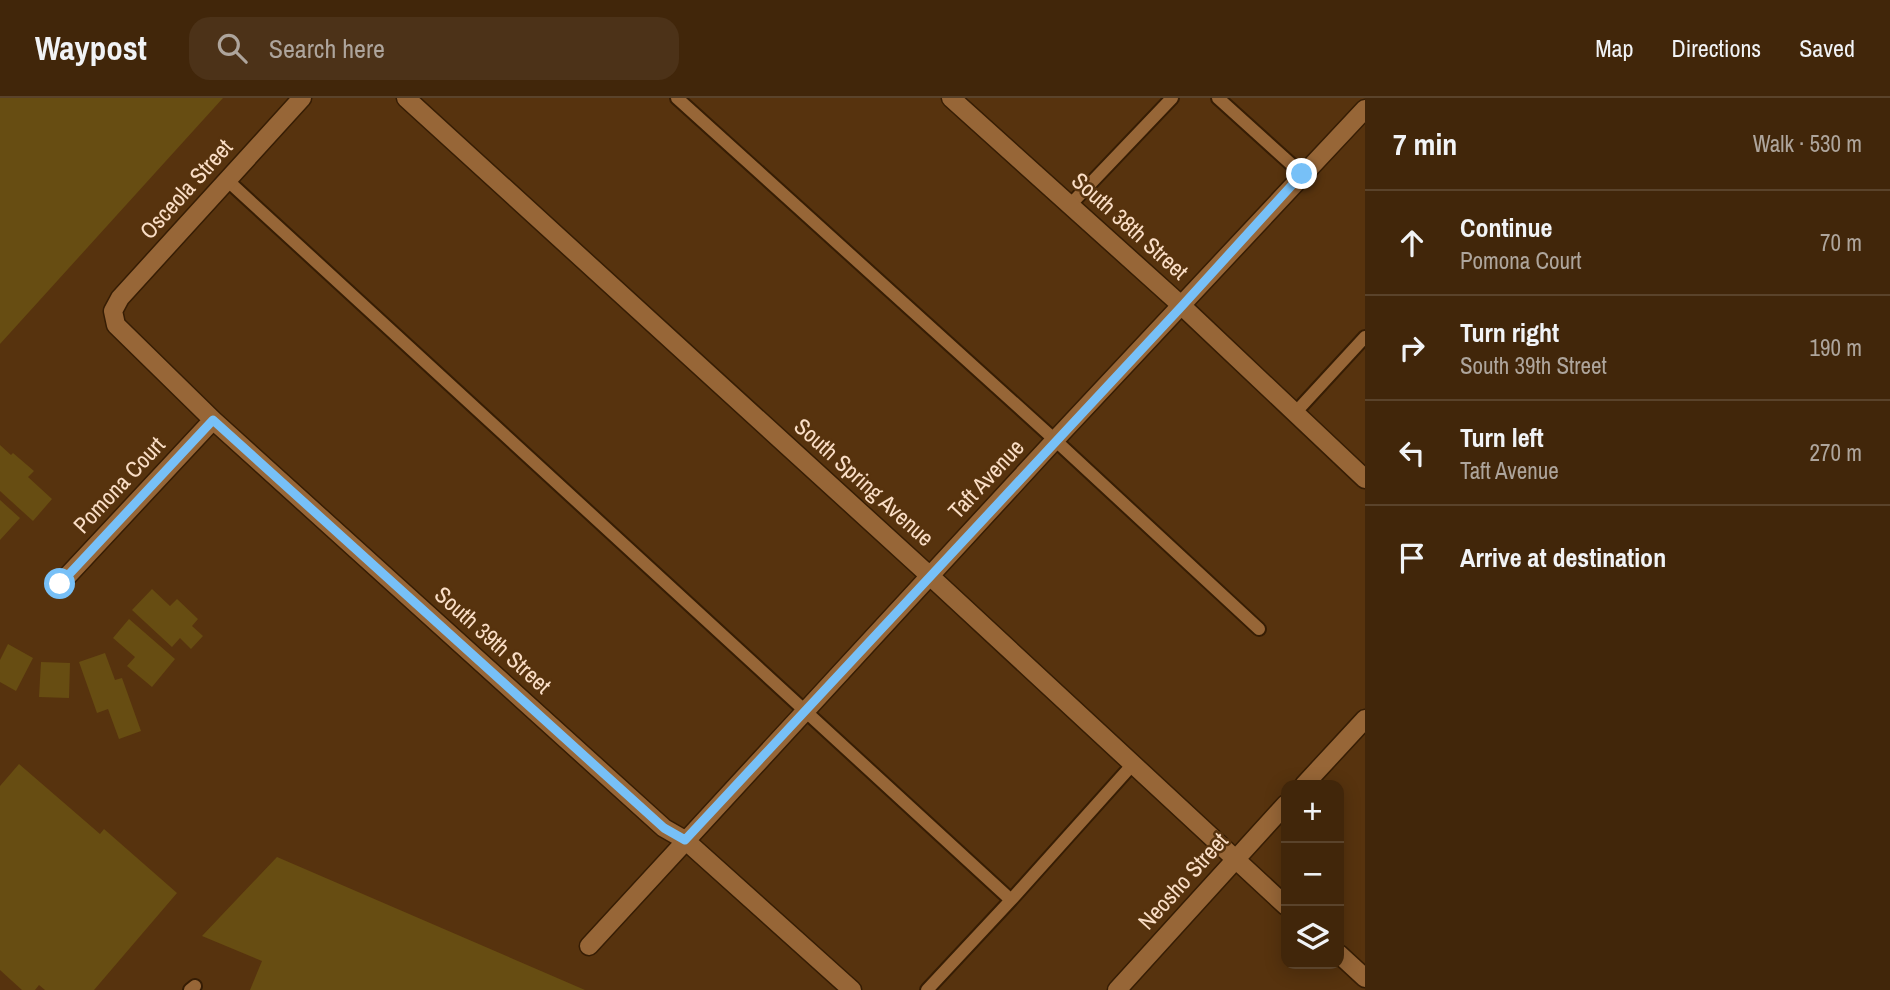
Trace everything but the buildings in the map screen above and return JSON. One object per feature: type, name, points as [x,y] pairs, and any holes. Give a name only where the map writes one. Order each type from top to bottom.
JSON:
[{"type":"street","name":"Osceola Street","points":[[112,317],[120,298],[302,98]]},
{"type":"street","name":"South Spring Avenue","points":[[407,98],[1281,901]]},
{"type":"street","name":"South 38th Street","points":[[951,98],[1182,306],[1365,479]]},
{"type":"street","name":"Taft Avenue","points":[[589,946],[1055,440],[1365,109]]},
{"type":"street","name":"South 39th Street","points":[[112,317],[121,331],[213,420],[664,828],[685,840],[852,990]]},
{"type":"street","name":"Pomona Court","points":[[60,584],[213,420]]},
{"type":"street","points":[[1309,780],[1365,719]]},
{"type":"street","name":"Neosho Street","points":[[1117,990],[1281,810]]},
{"type":"street","points":[[1344,959],[1365,978]]},
{"type":"lane","points":[[677,98],[1055,440],[1259,629]]},
{"type":"lane","points":[[1070,205],[1172,98]]},
{"type":"lane","points":[[1218,98],[1302,174]]},
{"type":"lane","points":[[227,180],[1011,900]]},
{"type":"lane","points":[[1295,413],[1365,337]]},
{"type":"lane","points":[[927,990],[1133,764]]},
{"type":"route","points":[[60,584],[213,420],[664,828],[685,840],[1302,174]]}]
